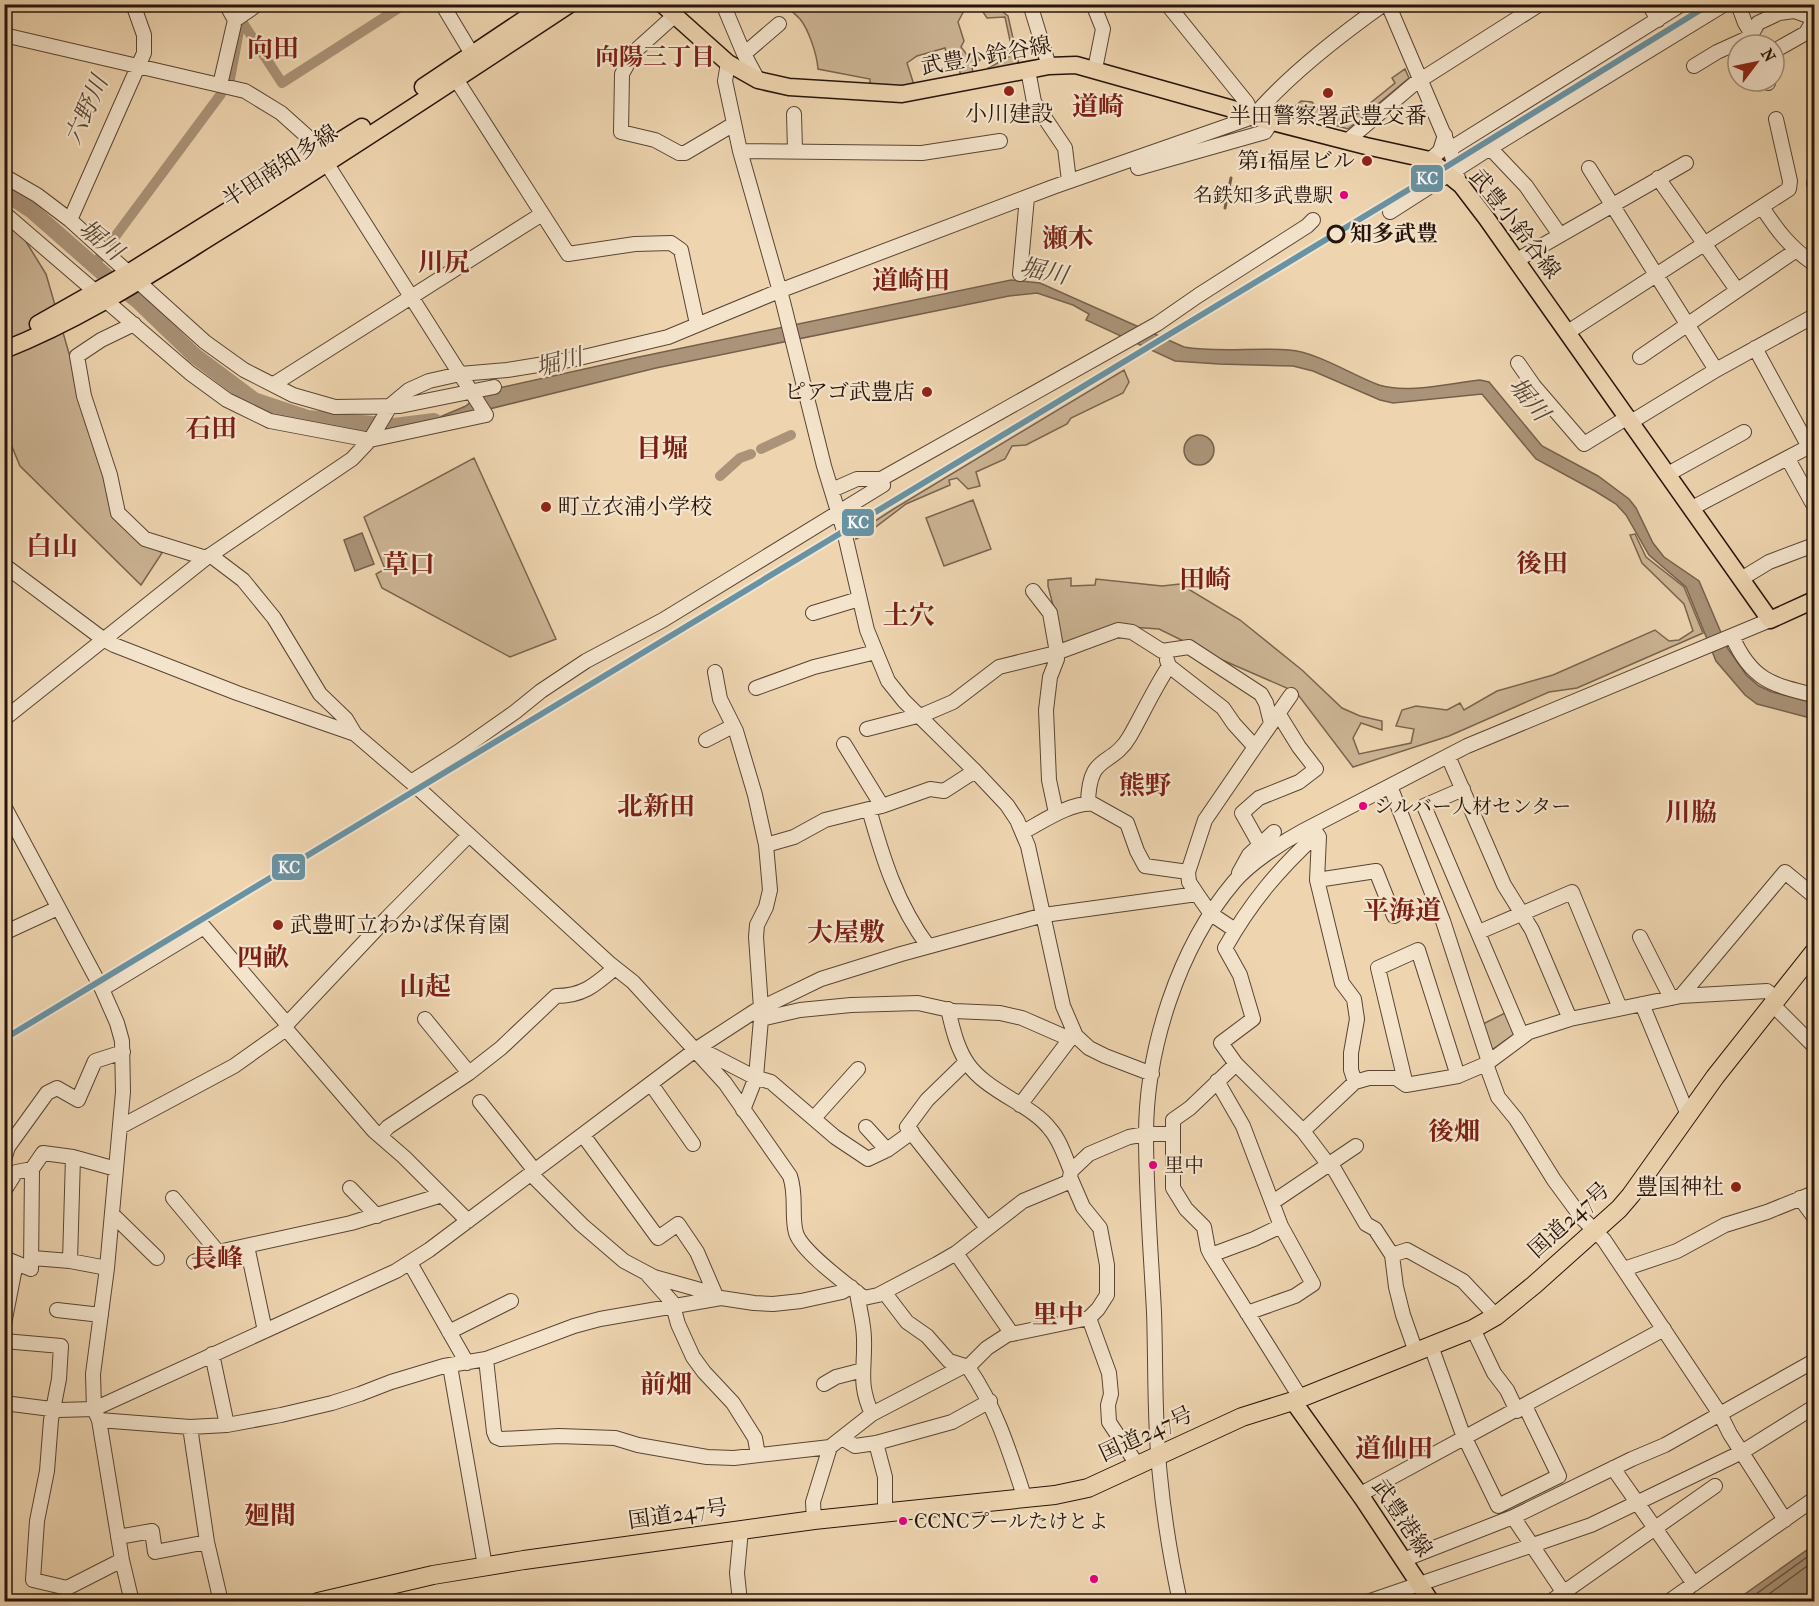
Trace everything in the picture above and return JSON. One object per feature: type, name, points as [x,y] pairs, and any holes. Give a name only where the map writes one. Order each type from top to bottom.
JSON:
[{"type":"highway","name":"国道247号","points":[[318,1602],[433,1575],[485,1566],[814,1520],[1055,1496],[1088,1488],[1242,1417],[1297,1399],[1473,1329],[1496,1316],[1595,1232],[1631,1195],[1774,1001],[1815,952]]},
{"type":"main road","name":"半田南知多線","points":[[323,159],[389,110],[548,4]]},
{"type":"main road","name":"半田南知多線","points":[[4,350],[63,325],[129,274],[456,79],[570,4]]},
{"type":"main road","name":"武豊小鈴谷線","points":[[668,10],[728,63],[758,80],[789,87],[902,94],[1049,66],[1076,65],[1236,110],[1253,117],[1273,119],[1347,141],[1430,160],[1454,177],[1516,260],[1770,620]]},
{"type":"main road","name":"半田南知多線","points":[[4,339],[101,297]]},
{"type":"main road","points":[[1770,620],[1815,600]]},
{"type":"main road","name":"武豊港線","points":[[1297,1399],[1431,1602]]},
{"type":"street","points":[[69,219],[136,65],[144,53],[144,35],[133,4]]},
{"type":"street","points":[[226,4],[235,20]]},
{"type":"street","points":[[220,85],[235,20],[258,4]]},
{"type":"street","points":[[442,4],[472,54]]},
{"type":"street","points":[[723,4],[744,54],[758,80]]},
{"type":"street","points":[[1030,4],[1049,66]]},
{"type":"street","points":[[1093,4],[1103,29],[1095,69]]},
{"type":"street","points":[[4,719],[208,556],[352,459],[370,440],[391,405],[400,396],[418,385],[460,374],[507,370],[575,359],[661,339],[779,291],[1069,181],[1253,117],[1298,72],[1344,34],[1386,4],[1450,149],[1454,177]]},
{"type":"street","points":[[1347,141],[1421,79],[1540,4]]},
{"type":"street","points":[[1649,4],[1658,20]]},
{"type":"street","points":[[1450,149],[1682,4]]},
{"type":"street","points":[[1390,212],[1454,177],[1490,148],[1725,4]]},
{"type":"street","points":[[1738,4],[1750,33]]},
{"type":"street","points":[[1169,5],[1247,103],[1253,117]]},
{"type":"street","points":[[668,10],[634,52],[622,74],[621,132],[655,140],[679,153],[686,153],[734,124]]},
{"type":"street","points":[[1754,33],[1758,23],[1788,10],[1815,19],[1806,33],[1786,44]]},
{"type":"street","points":[[744,54],[779,24]]},
{"type":"street","points":[[4,35],[245,91],[262,99],[297,126],[323,159],[486,415],[370,440],[270,421],[227,400],[190,373],[4,213]]},
{"type":"street","points":[[1694,66],[1726,48]]},
{"type":"street","points":[[728,63],[725,81],[740,151],[844,531],[867,630],[888,681],[904,701],[1007,805],[1023,832],[1044,915],[1063,1006],[1073,1038]]},
{"type":"street","points":[[1028,70],[1034,102],[1065,148],[1069,181]]},
{"type":"street","points":[[456,79],[568,254],[635,244],[671,243],[681,250],[697,324]]},
{"type":"street","points":[[794,114],[795,150]]},
{"type":"street","points":[[1138,168],[1265,132],[1273,119]]},
{"type":"street","points":[[1568,332],[1789,189],[1790,181],[1776,119]]},
{"type":"street","points":[[1430,160],[1440,151],[1444,135]]},
{"type":"street","points":[[740,151],[922,153],[1000,141]]},
{"type":"street","points":[[1490,148],[1526,186],[1560,235]]},
{"type":"street","points":[[1516,260],[1686,163]]},
{"type":"street","points":[[1589,168],[1716,370]]},
{"type":"street","points":[[4,176],[37,195],[69,219],[205,342],[244,369],[293,395],[335,407],[400,406],[469,390],[494,387]]},
{"type":"street","points":[[1658,178],[1737,290]]},
{"type":"street","points":[[1020,274],[1027,197]]},
{"type":"street","points":[[1762,207],[1780,235],[1795,251],[1815,264]]},
{"type":"street","points":[[274,384],[542,214]]},
{"type":"street","points":[[832,490],[857,479],[881,479],[1152,327],[1313,220]]},
{"type":"street","points":[[1640,357],[1795,251]]},
{"type":"street","points":[[1518,363],[1534,386],[1584,444],[1815,316]]},
{"type":"street","points":[[134,324],[101,340],[77,356],[84,396],[110,475],[118,513],[145,539],[208,556],[243,580],[274,618],[321,694],[346,719],[355,734],[633,982],[697,1049],[725,1083],[790,1176],[794,1191],[797,1236],[815,1257],[864,1298],[884,1292],[956,1253],[1023,1201],[1071,1176],[1083,1159],[1095,1151],[1129,1137],[1146,1134],[1172,1134]]},
{"type":"street","points":[[1692,508],[1812,445],[1755,348]]},
{"type":"street","points":[[1668,474],[1744,432]]},
{"type":"street","points":[[1788,459],[1810,489],[1815,506]]},
{"type":"street","points":[[411,782],[458,752],[586,661],[663,620],[838,514],[883,485],[881,479]]},
{"type":"street","points":[[1741,579],[1769,562],[1815,545]]},
{"type":"street","points":[[4,565],[102,639],[237,693],[355,734]]},
{"type":"street","points":[[1033,591],[1050,613],[1057,659],[1048,686],[1046,710],[1049,780],[1056,813]]},
{"type":"street","points":[[813,613],[859,598]]},
{"type":"street","points":[[1180,1602],[1169,1545],[1159,1455],[1146,1134],[1152,1074],[1165,1015],[1176,983],[1197,936],[1249,855],[1260,844],[1390,786],[1467,746],[1770,620]]},
{"type":"street","points":[[867,729],[920,715],[953,702],[994,669],[1056,653],[1118,630],[1132,632],[1162,651],[1168,666],[1223,708],[1255,747]]},
{"type":"street","points":[[1732,636],[1748,665],[1768,682],[1779,687],[1815,695]]},
{"type":"street","points":[[1162,651],[1189,647],[1261,694],[1274,718],[1316,770],[1299,782],[1258,798],[1242,813],[1260,844]]},
{"type":"street","points":[[756,688],[814,667],[876,652]]},
{"type":"street","points":[[1088,804],[1088,784],[1095,768],[1118,751],[1129,738],[1149,697],[1168,666]]},
{"type":"street","points":[[715,672],[720,699],[734,726],[755,795],[766,845],[770,890],[766,907],[757,924],[756,937],[759,1013],[756,1077],[743,1110]]},
{"type":"street","points":[[1235,930],[1211,914],[1189,882],[1188,872],[1205,820],[1291,695]]},
{"type":"street","points":[[706,740],[734,726]]},
{"type":"street","points":[[844,744],[875,808],[884,859],[902,905],[911,923],[928,946]]},
{"type":"street","points":[[1448,756],[1504,885],[1532,930],[1570,1018]]},
{"type":"street","points":[[766,845],[794,837],[825,820],[875,808],[930,789],[944,791],[975,771]]},
{"type":"street","points":[[1390,786],[1443,921],[1498,1097],[1516,1119],[1561,1190],[1582,1218],[1604,1240],[1624,1269],[1720,1414],[1785,1520]]},
{"type":"street","points":[[1463,789],[1424,806],[1522,1036]]},
{"type":"street","points":[[1023,832],[1056,813],[1088,804],[1109,812],[1127,823],[1145,866],[1188,872]]},
{"type":"street","points":[[4,806],[102,989],[117,1023],[123,1052],[123,1092],[117,1169],[93,1374],[97,1414],[118,1537],[132,1602]]},
{"type":"street","points":[[1355,1082],[1351,1070],[1351,1053],[1357,1019],[1354,999],[1342,983],[1317,880],[1319,837],[1317,834],[1289,860],[1250,906],[1225,948],[1240,975],[1253,1019],[1221,1043],[1236,1064],[1303,1131],[1329,1163],[1366,1224],[1375,1229],[1392,1255],[1396,1287],[1403,1315],[1423,1349],[1498,1506],[1559,1476],[1521,1408],[1494,1373],[1473,1329]]},
{"type":"street","points":[[120,1127],[234,1066],[286,1026],[469,835]]},
{"type":"street","points":[[1275,837],[1289,860]]},
{"type":"street","points":[[1235,880],[1275,837]]},
{"type":"street","points":[[1317,880],[1376,871],[1394,916]]},
{"type":"street","points":[[1676,997],[1785,872],[1815,896]]},
{"type":"street","points":[[1479,932],[1572,892],[1620,1008]]},
{"type":"street","points":[[97,1414],[212,1354],[410,1263],[697,1049],[821,979],[847,969],[1044,915],[1197,894]]},
{"type":"street","points":[[4,931],[58,908]]},
{"type":"street","points":[[102,989],[204,927],[380,1136],[468,1221]]},
{"type":"street","points":[[1640,937],[1676,997]]},
{"type":"street","points":[[1406,1085],[1378,968],[1418,950],[1458,1076]]},
{"type":"street","points":[[380,1136],[395,1122],[469,1073],[501,1048],[556,996],[573,996],[600,981],[615,968]]},
{"type":"street","points":[[1303,1131],[1355,1082],[1369,1078],[1396,1078],[1406,1085],[1458,1076],[1487,1063],[1522,1036],[1546,1026],[1570,1018],[1676,997],[1767,991],[1815,1046]]},
{"type":"street","points":[[759,1013],[884,1003],[918,1003],[948,1010],[1000,1013],[1023,1018],[1073,1038],[1097,1052],[1152,1074]]},
{"type":"street","points":[[1642,1004],[1688,1115]]},
{"type":"street","points":[[486,1359],[494,1432],[496,1437],[501,1439],[559,1436],[615,1438],[638,1445],[706,1457],[734,1458],[830,1447],[872,1414],[966,1366],[1007,1335],[1089,1318],[1107,1295],[1107,1265],[1101,1228],[1083,1207],[1052,1130],[1040,1119],[984,1083],[973,1073],[953,1030],[948,1010]]},
{"type":"street","points":[[425,1019],[469,1073]]},
{"type":"street","points":[[1020,1105],[1073,1038]]},
{"type":"street","points":[[697,1049],[771,1082],[835,1137],[868,1159],[887,1150],[912,1132]]},
{"type":"street","points":[[4,1160],[8,1148],[47,1093],[57,1088],[78,1100],[95,1061],[123,1052]]},
{"type":"street","points":[[966,1062],[927,1100],[907,1127],[987,1228]]},
{"type":"street","points":[[1236,1064],[1190,1108],[1173,1119],[1173,1188],[1186,1209],[1204,1227],[1208,1250],[1297,1399]]},
{"type":"street","points":[[814,1118],[858,1069]]},
{"type":"street","points":[[1217,1081],[1243,1126],[1281,1226],[1313,1284],[1295,1296],[1247,1313]]},
{"type":"street","points":[[651,1084],[686,1140]]},
{"type":"street","points":[[480,1102],[533,1172],[582,1225],[624,1262],[654,1277],[718,1297],[754,1303],[782,1303],[854,1290]]},
{"type":"street","points":[[866,1127],[887,1150]]},
{"type":"street","points":[[583,1135],[658,1238],[678,1224],[697,1252],[718,1297]]},
{"type":"street","points":[[1273,1202],[1356,1146]]},
{"type":"street","points":[[4,1258],[31,1269],[33,1169],[43,1153],[74,1157],[117,1169]]},
{"type":"street","points":[[70,1261],[74,1157]]},
{"type":"street","points":[[4,1191],[16,1172],[33,1169]]},
{"type":"street","points":[[350,1188],[377,1216]]},
{"type":"street","points":[[1624,1269],[1677,1251],[1725,1225],[1767,1212],[1815,1193]]},
{"type":"street","points":[[194,1262],[218,1252],[377,1216],[442,1195]]},
{"type":"street","points":[[173,1198],[218,1252]]},
{"type":"street","points":[[1800,1198],[1815,1217]]},
{"type":"street","points":[[112,1214],[157,1258]]},
{"type":"street","points":[[1211,1255],[1281,1226]]},
{"type":"street","points":[[247,1246],[265,1331]]},
{"type":"street","points":[[1392,1255],[1407,1250],[1452,1274],[1470,1287],[1496,1316]]},
{"type":"street","points":[[956,1253],[1012,1334]]},
{"type":"street","points":[[33,1258],[70,1261],[107,1268]]},
{"type":"street","points":[[410,1263],[467,1363]]},
{"type":"street","points":[[645,1272],[673,1306],[678,1324],[693,1357],[733,1403],[755,1438],[758,1455]]},
{"type":"street","points":[[4,1324],[14,1274]]},
{"type":"street","points":[[854,1290],[864,1338],[862,1382],[865,1399],[872,1414]]},
{"type":"street","points":[[884,1292],[907,1322],[927,1336],[949,1361],[966,1366],[990,1401],[1010,1451],[1025,1499]]},
{"type":"street","points":[[4,1403],[190,1427],[226,1425],[309,1409],[450,1365],[486,1359],[591,1321],[718,1297]]},
{"type":"street","points":[[449,1332],[511,1301]]},
{"type":"street","points":[[57,1310],[101,1315]]},
{"type":"street","points":[[1089,1318],[1109,1373],[1112,1394],[1108,1405],[1109,1422],[1138,1466]]},
{"type":"street","points":[[1359,1495],[1664,1329]]},
{"type":"street","points":[[4,1341],[61,1346],[52,1410],[47,1471],[37,1521],[33,1580],[67,1588],[122,1560]]},
{"type":"street","points":[[212,1354],[226,1425]]},
{"type":"street","points":[[1403,1560],[1513,1517],[1665,1445],[1815,1360]]},
{"type":"street","points":[[450,1365],[485,1566]]},
{"type":"street","points":[[824,1383],[836,1377],[863,1370]]},
{"type":"street","points":[[842,1438],[855,1446],[876,1443],[952,1422],[990,1401]]},
{"type":"street","points":[[1367,1602],[1591,1525],[1742,1452],[1815,1407]]},
{"type":"street","points":[[190,1427],[207,1542],[221,1602]]},
{"type":"street","points":[[876,1443],[885,1477],[885,1513]]},
{"type":"street","points":[[814,1520],[813,1502],[830,1447]]},
{"type":"street","points":[[1613,1468],[1694,1584]]},
{"type":"street","points":[[1550,1602],[1567,1597],[1655,1528],[1715,1486]]},
{"type":"street","points":[[1668,1602],[1815,1499]]},
{"type":"street","points":[[1513,1517],[1567,1597]]},
{"type":"street","points":[[740,1602],[737,1573],[741,1530]]},
{"type":"street","points":[[118,1537],[152,1531],[155,1552],[207,1542]]},
{"type":"shaded area","points":[[786,5],[967,5],[958,22],[964,41],[961,47],[968,56],[973,51],[980,60],[972,66],[973,75],[961,77],[959,68],[950,69],[945,48],[917,56],[907,63],[914,85],[870,87],[870,79],[818,69],[806,29]]},
{"type":"shaded area","points":[[981,5],[1002,5],[1003,12],[1008,16],[1019,65],[990,72],[988,68],[1009,57],[1007,49],[1011,45],[1005,17],[987,18]]},
{"type":"shaded area","points":[[1405,69],[1409,78],[1348,129],[1289,112],[1301,101],[1312,102],[1321,112],[1353,117],[1395,83],[1392,78]]},
{"type":"shaded area","points":[[4,218],[12,219],[46,274],[118,522],[162,553],[141,585],[20,466],[5,430]]},
{"type":"shaded area","points":[[1124,370],[1129,382],[1123,393],[1071,418],[1067,424],[1026,445],[1012,446],[1005,459],[976,472],[980,486],[968,489],[957,478],[949,480],[950,485],[906,504],[856,539],[855,534],[892,510]]},
{"type":"shaded area","points":[[474,458],[556,639],[510,657],[382,588],[376,574],[385,569],[364,517]]},
{"type":"shaded area","points":[[973,500],[991,549],[944,566],[926,518]]},
{"type":"shaded area","points":[[1635,534],[1646,557],[1684,587],[1703,633],[1577,688],[1549,692],[1449,736],[1353,767],[1296,692],[1159,629],[1116,626],[1063,644],[1048,586],[1048,580],[1071,578],[1071,586],[1095,585],[1096,579],[1162,586],[1180,584],[1240,620],[1302,670],[1342,708],[1360,716],[1382,721],[1382,730],[1361,723],[1353,738],[1359,754],[1411,743],[1414,729],[1396,726],[1402,710],[1416,706],[1447,710],[1460,703],[1464,710],[1497,691],[1553,675],[1655,630],[1669,641],[1679,640],[1693,631],[1684,604],[1642,563],[1630,535]]},
{"type":"shaded area","points":[[1507,1012],[1515,1031],[1513,1035],[1489,1052],[1481,1025]]},
{"type":"water","points":[[1011,280],[1040,283],[1184,347],[1210,350],[1276,349],[1300,352],[1323,359],[1379,385],[1390,387],[1429,387],[1480,380],[1489,382],[1542,446],[1598,476],[1629,499],[1636,508],[1653,543],[1664,557],[1699,581],[1728,649],[1747,676],[1759,686],[1772,692],[1814,703],[1814,719],[1757,704],[1745,695],[1716,661],[1686,587],[1649,555],[1626,515],[1616,504],[1536,459],[1482,394],[1393,403],[1380,400],[1313,371],[1293,366],[1175,361],[1086,320],[1089,314],[1073,305],[1037,293],[1009,296],[656,368],[416,427],[466,406],[481,392]]},
{"type":"water","points":[[1199,435],[1210,439],[1214,450],[1210,461],[1199,465],[1188,461],[1184,450],[1188,439]]},
{"type":"water","points":[[362,533],[374,564],[355,571],[344,540]]},
{"type":"water","points":[[1814,1545],[1814,1601],[1735,1601]]},
{"type":"waterway","points":[[230,79],[241,20],[282,83],[405,4]]},
{"type":"waterway","points":[[94,265],[221,94]]},
{"type":"waterway","points":[[1225,208],[1231,178]]},
{"type":"waterway","name":"堀川","points":[[4,192],[31,210],[138,301],[194,355],[254,400],[308,418],[394,426],[434,421]]},
{"type":"waterway","points":[[761,449],[791,435]]},
{"type":"waterway","points":[[720,476],[740,458],[751,454]]},
{"type":"transit line","name":"KC","points":[[4,1039],[1441,170],[1710,4]]},
{"type":"place","name":"小川建設","points":[[1009,91]]},
{"type":"place","name":"半田警察署武豊交番","points":[[1328,93]]},
{"type":"place","name":"第1福屋ビル","points":[[1367,161]]},
{"type":"place","name":"名鉄知多武豊駅","points":[[1344,195]]},
{"type":"place","name":"知多武豊","points":[[1336,234]]},
{"type":"place","name":"ピアゴ武豊店","points":[[927,392]]},
{"type":"place","name":"町立衣浦小学校","points":[[546,507]]},
{"type":"place","name":"シルバー人材センター","points":[[1363,806]]},
{"type":"place","name":"武豊町立わかば保育園","points":[[278,925]]},
{"type":"place","name":"里中","points":[[1153,1165]]},
{"type":"place","name":"豊国神社","points":[[1736,1187]]},
{"type":"place","name":"CCNCプールたけとよ","points":[[903,1521]]},
{"type":"district","name":"向田","points":[[273,48]]},
{"type":"district","name":"向陽三丁目","points":[[655,57]]},
{"type":"district","name":"道崎","points":[[1098,106]]},
{"type":"district","name":"瀬木","points":[[1068,238]]},
{"type":"district","name":"川尻","points":[[444,262]]},
{"type":"district","name":"道崎田","points":[[911,280]]},
{"type":"district","name":"石田","points":[[211,428]]},
{"type":"district","name":"目堀","points":[[662,448]]},
{"type":"district","name":"白山","points":[[52,546]]},
{"type":"district","name":"後田","points":[[1542,563]]},
{"type":"district","name":"草口","points":[[409,564]]},
{"type":"district","name":"田崎","points":[[1205,579]]},
{"type":"district","name":"土穴","points":[[909,615]]},
{"type":"district","name":"熊野","points":[[1145,785]]},
{"type":"district","name":"北新田","points":[[656,806]]},
{"type":"district","name":"川脇","points":[[1691,812]]},
{"type":"district","name":"平海道","points":[[1402,910]]},
{"type":"district","name":"大屋敷","points":[[846,932]]},
{"type":"district","name":"四畝","points":[[263,957]]},
{"type":"district","name":"山起","points":[[425,986]]},
{"type":"district","name":"後畑","points":[[1454,1131]]},
{"type":"district","name":"長峰","points":[[217,1258]]},
{"type":"district","name":"里中","points":[[1058,1314]]},
{"type":"district","name":"前畑","points":[[666,1384]]},
{"type":"district","name":"道仙田","points":[[1394,1448]]},
{"type":"district","name":"廻間","points":[[270,1515]]},
{"type":"water label","name":"六野川","points":[[86,110]]}]
